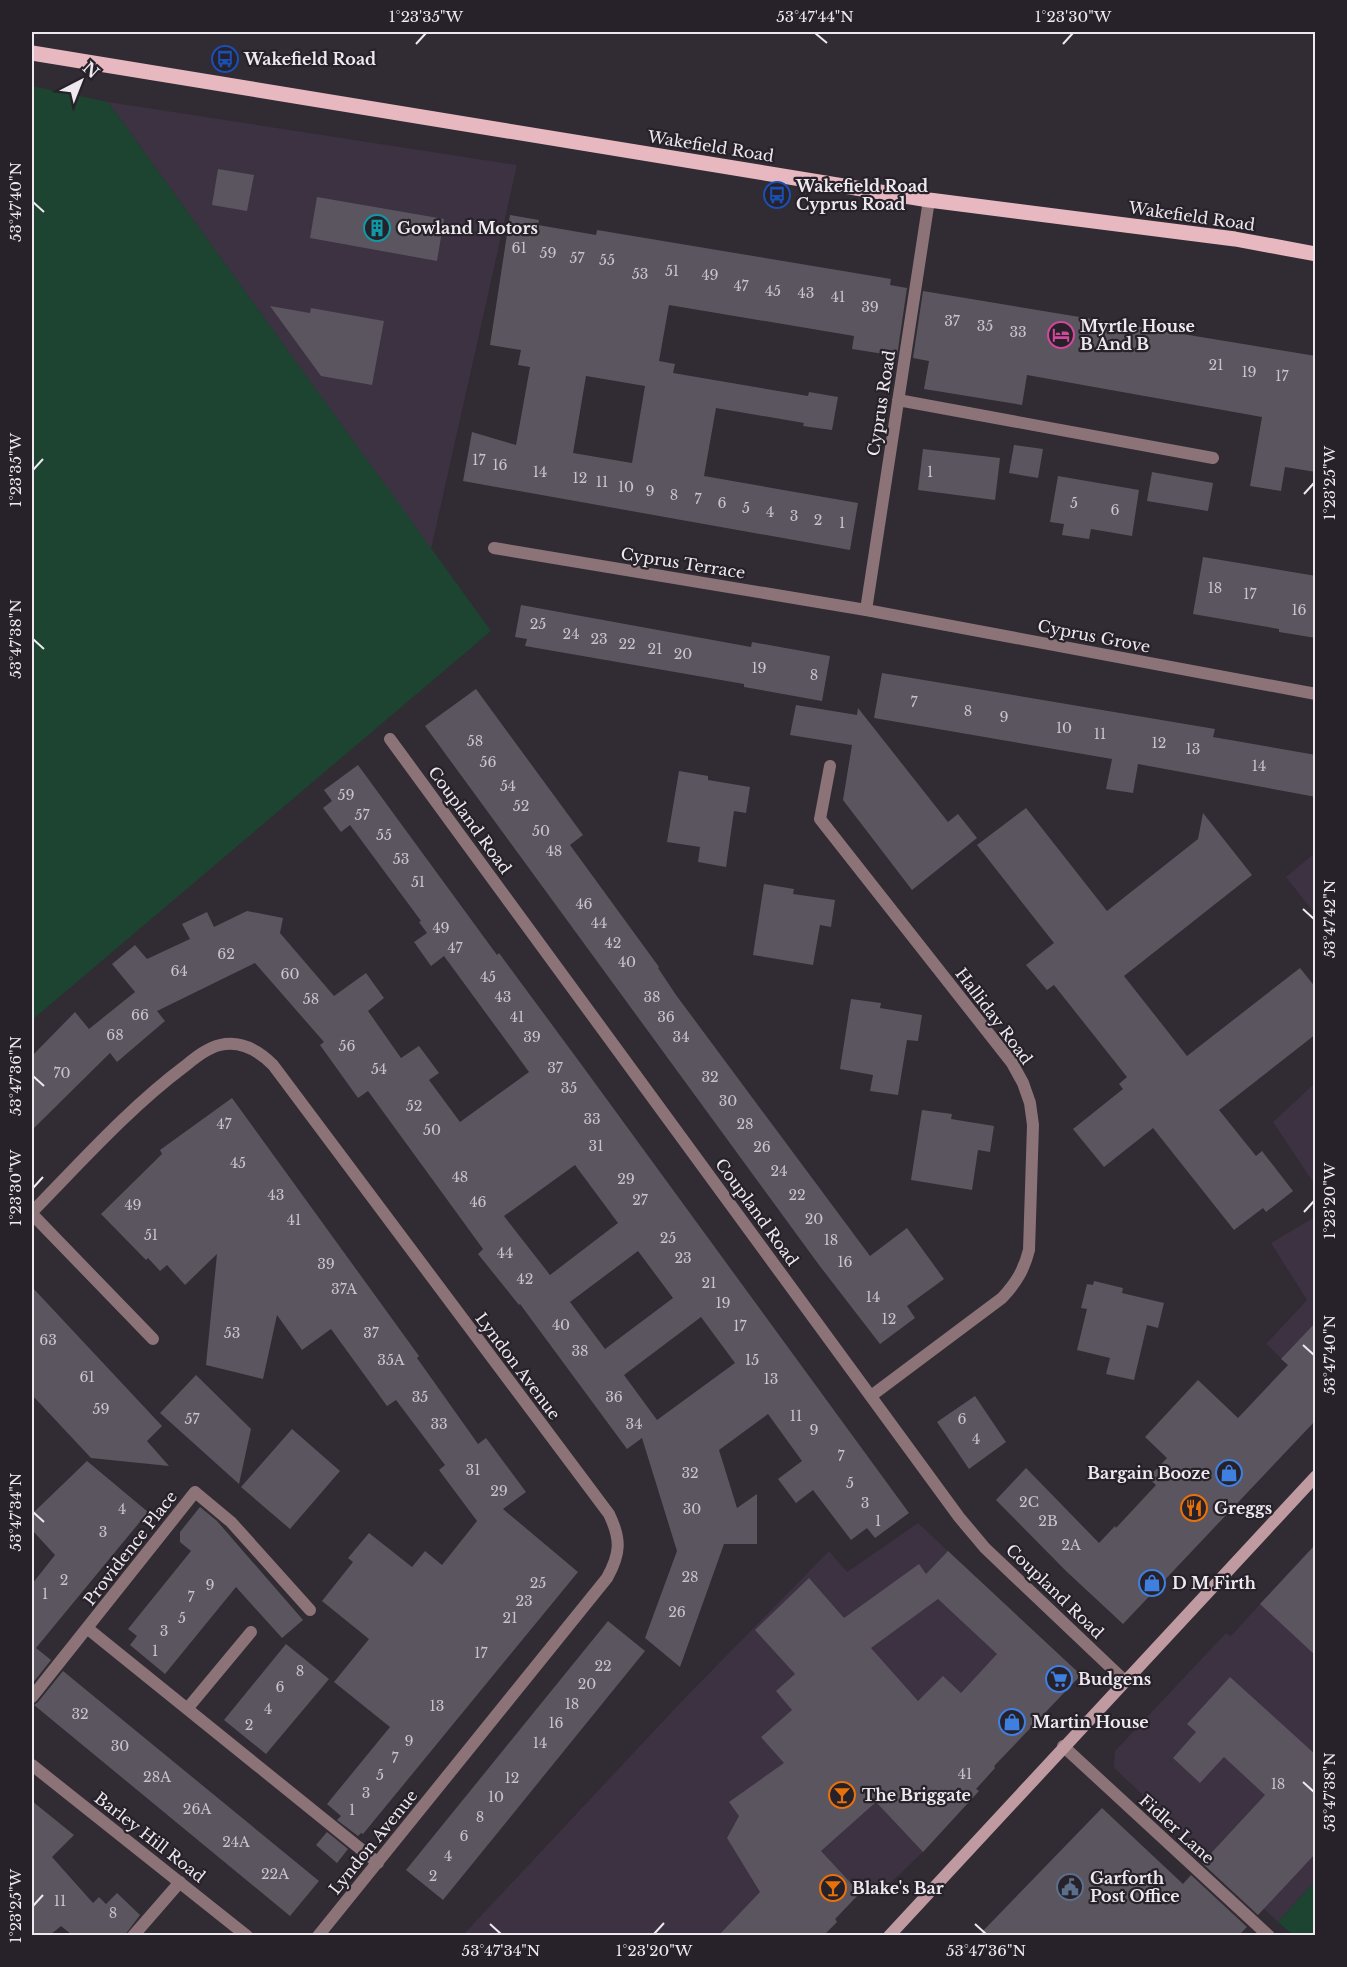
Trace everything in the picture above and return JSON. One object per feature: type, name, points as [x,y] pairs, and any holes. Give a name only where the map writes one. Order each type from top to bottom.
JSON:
[{"type":"main road","name":"Wakefield Road","points":[[32,53],[929,200],[1235,239],[1316,254]]},
{"type":"main road","points":[[889,1935],[1316,1476]]},
{"type":"street","name":"Cyprus Road","points":[[866,610],[929,200]]},
{"type":"street","points":[[898,400],[1213,458]]},
{"type":"street","name":"Cyprus Terrace","points":[[494,548],[866,610]]},
{"type":"street","name":"Cyprus Grove","points":[[866,610],[1316,694]]},
{"type":"street","name":"Coupland Road","points":[[390,739],[958,1517],[985,1548],[1125,1681]]},
{"type":"street","name":"Halliday Road","points":[[830,766],[820,819],[1012,1063],[1023,1083],[1030,1103],[1033,1125],[1029,1250],[1024,1269],[1015,1285],[1002,1299],[871,1396]]},
{"type":"street","name":"Lyndon Avenue","points":[[32,1213],[126,1116],[169,1078],[204,1052],[218,1045],[233,1043],[248,1046],[262,1053],[609,1514],[616,1529],[618,1546],[615,1563],[607,1578],[318,1935]]},
{"type":"street","points":[[32,1213],[153,1339]]},
{"type":"street","name":"Providence Place","points":[[32,1696],[195,1492],[231,1522],[310,1610]]},
{"type":"street","points":[[87,1628],[378,1863]]},
{"type":"street","points":[[188,1709],[251,1632]]},
{"type":"street","name":"Fidler Lane","points":[[1063,1746],[1269,1935]]},
{"type":"street","name":"Barley Hill Road","points":[[32,1765],[247,1935]]},
{"type":"street","points":[[133,1935],[180,1882]]},
{"type":"shaded area","points":[[108,102],[517,165],[431,549]]},
{"type":"shaded area","points":[[1315,853],[1315,914],[1286,877]]},
{"type":"shaded area","points":[[1315,1083],[1315,1185],[1273,1122]]},
{"type":"shaded area","points":[[1315,1217],[1315,1391],[1266,1344],[1307,1300],[1271,1243]]},
{"type":"shaded area","points":[[918,1523],[1081,1675],[995,1766],[976,1788],[979,1791],[923,1852],[880,1893],[870,1882],[824,1935],[462,1936],[683,1700],[829,1551],[847,1572]]},
{"type":"shaded area","points":[[1315,1544],[1315,1881],[1278,1922],[1114,1768],[1115,1751],[1226,1633],[1231,1636]]},
{"type":"green space","points":[[32,86],[108,102],[491,631],[32,1020]]},
{"type":"green space","points":[[1315,1881],[1315,1935],[1293,1935],[1278,1922]]},
{"type":"building","points":[[218,169],[254,175],[247,211],[212,205]]},
{"type":"building","name":"Gowland Motors","points":[[317,197],[444,219],[437,261],[310,238]]},
{"type":"building","points":[[510,215],[539,220],[538,225],[596,235],[597,230],[891,279],[890,285],[907,288],[897,356],[852,349],[854,336],[669,305],[659,361],[675,364],[673,373],[808,396],[809,392],[838,397],[832,430],[716,408],[704,476],[858,503],[850,550],[463,481],[472,432],[516,445],[530,367],[518,365],[521,350],[490,345]],"holes":[[[586,376],[645,386],[632,463],[573,453]]]},
{"type":"building","points":[[923,291],[1316,356],[1316,472],[1285,467],[1281,491],[1250,486],[1262,417],[1027,375],[1022,405],[924,389],[929,361],[913,358]]},
{"type":"building","points":[[270,306],[310,313],[311,308],[384,321],[372,385],[321,376]]},
{"type":"building","points":[[1014,445],[1043,449],[1038,478],[1009,473]]},
{"type":"building","points":[[923,449],[1000,458],[995,500],[918,490]]},
{"type":"building","points":[[1152,472],[1213,483],[1208,511],[1147,501]]},
{"type":"building","points":[[1058,476],[1139,490],[1132,536],[1091,529],[1089,539],[1062,535],[1064,524],[1050,522]]},
{"type":"building","points":[[1203,557],[1316,576],[1316,638],[1193,614]]},
{"type":"building","points":[[521,605],[751,647],[752,642],[830,656],[822,701],[744,687],[744,684],[525,646],[527,639],[515,637]]},
{"type":"building","points":[[882,673],[1215,729],[1213,737],[1316,755],[1316,797],[1138,764],[1133,793],[1106,789],[1112,759],[874,718]]},
{"type":"building","points":[[476,689],[583,835],[570,845],[659,967],[676,995],[870,1256],[907,1228],[944,1279],[907,1306],[915,1318],[880,1344],[819,1265],[425,726]]},
{"type":"building","points":[[796,705],[857,715],[858,708],[948,822],[958,814],[977,838],[912,890],[843,800],[852,745],[790,735]]},
{"type":"building","points":[[358,765],[497,955],[499,953],[581,1064],[909,1513],[875,1538],[867,1528],[851,1540],[813,1490],[796,1503],[778,1479],[802,1461],[768,1414],[719,1450],[737,1508],[757,1494],[757,1544],[724,1544],[680,1667],[645,1638],[677,1551],[642,1438],[627,1449],[520,1304],[478,1254],[483,1249],[368,1091],[358,1098],[320,1045],[324,1042],[255,963],[157,1011],[165,1021],[117,1062],[110,1053],[32,1130],[32,1056],[75,1012],[89,1029],[135,992],[112,964],[135,945],[147,959],[190,939],[182,924],[207,912],[214,927],[247,911],[283,918],[280,933],[334,996],[366,973],[384,998],[368,1011],[401,1058],[419,1046],[439,1073],[429,1080],[460,1122],[529,1072],[444,956],[431,966],[414,942],[427,933],[419,922],[421,921],[350,825],[341,832],[323,808],[332,801],[324,790]],"holes":[[[575,1165],[618,1223],[550,1275],[504,1216]],[[638,1251],[673,1298],[605,1349],[570,1302]],[[701,1317],[735,1363],[657,1420],[624,1375]]]},
{"type":"building","points":[[679,771],[708,776],[708,780],[750,787],[746,813],[734,811],[726,867],[698,862],[700,847],[667,842]]},
{"type":"building","points":[[1026,808],[1107,911],[1198,839],[1203,813],[1252,875],[1124,976],[1187,1056],[1300,968],[1316,988],[1316,1034],[1219,1110],[1256,1156],[1262,1151],[1293,1191],[1266,1212],[1263,1208],[1234,1230],[1153,1128],[1104,1167],[1073,1129],[1123,1089],[1119,1084],[1127,1077],[1054,985],[1047,990],[1026,965],[1054,943],[977,845]]},
{"type":"building","points":[[764,884],[794,889],[793,894],[835,900],[831,927],[820,925],[813,965],[753,955]]},
{"type":"building","points":[[851,999],[881,1003],[880,1008],[922,1015],[918,1041],[907,1040],[898,1095],[870,1091],[873,1075],[840,1069]]},
{"type":"building","points":[[232,1098],[419,1356],[417,1358],[478,1444],[486,1438],[526,1492],[503,1509],[578,1572],[363,1834],[358,1836],[337,1820],[341,1816],[327,1804],[390,1727],[334,1682],[369,1639],[322,1601],[353,1562],[348,1558],[369,1533],[412,1567],[425,1551],[442,1565],[477,1521],[439,1470],[445,1465],[396,1400],[387,1406],[331,1329],[302,1350],[277,1315],[263,1379],[206,1365],[217,1254],[185,1285],[167,1265],[160,1271],[148,1258],[146,1260],[101,1214],[162,1154],[160,1150]]},
{"type":"building","points":[[922,1110],[952,1114],[951,1119],[994,1126],[990,1152],[978,1150],[972,1190],[911,1180]]},
{"type":"building","points":[[1094,1281],[1123,1288],[1122,1293],[1164,1303],[1158,1328],[1147,1325],[1134,1380],[1106,1374],[1110,1358],[1077,1350],[1087,1309],[1081,1308],[1087,1284],[1093,1285]]},
{"type":"building","points":[[32,1287],[162,1426],[147,1441],[169,1466],[91,1458],[32,1395]]},
{"type":"building","points":[[1316,1322],[1316,1420],[1123,1624],[1066,1571],[996,1500],[1026,1468],[1099,1543],[1156,1485],[1148,1478],[1167,1458],[1145,1437],[1198,1380],[1238,1418],[1288,1365],[1281,1359]]},
{"type":"building","points":[[196,1375],[251,1429],[239,1484],[160,1413]]},
{"type":"building","points":[[975,1396],[1006,1442],[969,1469],[937,1422]]},
{"type":"building","points":[[292,1429],[340,1471],[290,1529],[241,1487]]},
{"type":"building","points":[[87,1461],[148,1512],[36,1648],[51,1660],[32,1684],[32,1584],[55,1555],[32,1530],[32,1514]]},
{"type":"building","points":[[200,1507],[217,1521],[303,1620],[282,1638],[236,1587],[165,1674],[130,1645],[137,1636],[128,1629],[191,1551],[180,1542],[180,1532]]},
{"type":"building","points":[[1316,1544],[1316,1656],[1260,1604]]},
{"type":"building","points":[[948,1551],[1081,1675],[994,1766],[995,1768],[976,1789],[979,1791],[923,1852],[876,1802],[821,1851],[860,1893],[835,1919],[837,1922],[824,1935],[719,1935],[760,1892],[727,1838],[739,1816],[729,1802],[784,1763],[761,1737],[792,1710],[776,1691],[795,1674],[755,1630],[809,1578],[844,1618],[919,1564],[926,1574]],"holes":[[[938,1599],[997,1654],[961,1693],[943,1676],[918,1701],[871,1648]]]},
{"type":"building","points":[[608,1621],[645,1651],[443,1900],[406,1870]]},
{"type":"building","points":[[286,1644],[329,1679],[266,1754],[224,1720]]},
{"type":"building","points":[[63,1671],[319,1881],[290,1916],[34,1705]]},
{"type":"building","points":[[1230,1677],[1316,1755],[1316,1853],[1258,1915],[1202,1863],[1265,1795],[1224,1757],[1200,1783],[1173,1758],[1196,1732],[1187,1724]]},
{"type":"building","points":[[32,1801],[74,1835],[52,1857],[93,1903],[99,1897],[106,1904],[117,1893],[140,1915],[125,1935],[72,1935],[61,1926],[50,1935],[32,1935]]},
{"type":"building","points":[[1102,1808],[1183,1884],[1191,1875],[1247,1927],[1239,1935],[979,1935]]},
{"type":"building","points":[[327,1832],[348,1849],[337,1863],[316,1845]]},
{"type":"place","name":"Wakefield Road","points":[[225,59]]},
{"type":"place","name":"Wakefield Road Cyprus Road","points":[[777,195]]},
{"type":"place","name":"Gowland Motors","points":[[377,228]]},
{"type":"place","name":"Myrtle House B And B","points":[[1061,335]]},
{"type":"place","name":"Bargain Booze","points":[[1229,1473]]},
{"type":"place","name":"Greggs","points":[[1194,1508]]},
{"type":"place","name":"D M Firth","points":[[1152,1583]]},
{"type":"place","name":"Budgens","points":[[1059,1679]]},
{"type":"place","name":"Martin House","points":[[1012,1722]]},
{"type":"place","name":"The Briggate","points":[[842,1795]]},
{"type":"place","name":"Garforth Post Office","points":[[1070,1887]]},
{"type":"place","name":"Blake's Bar","points":[[833,1888]]}]
